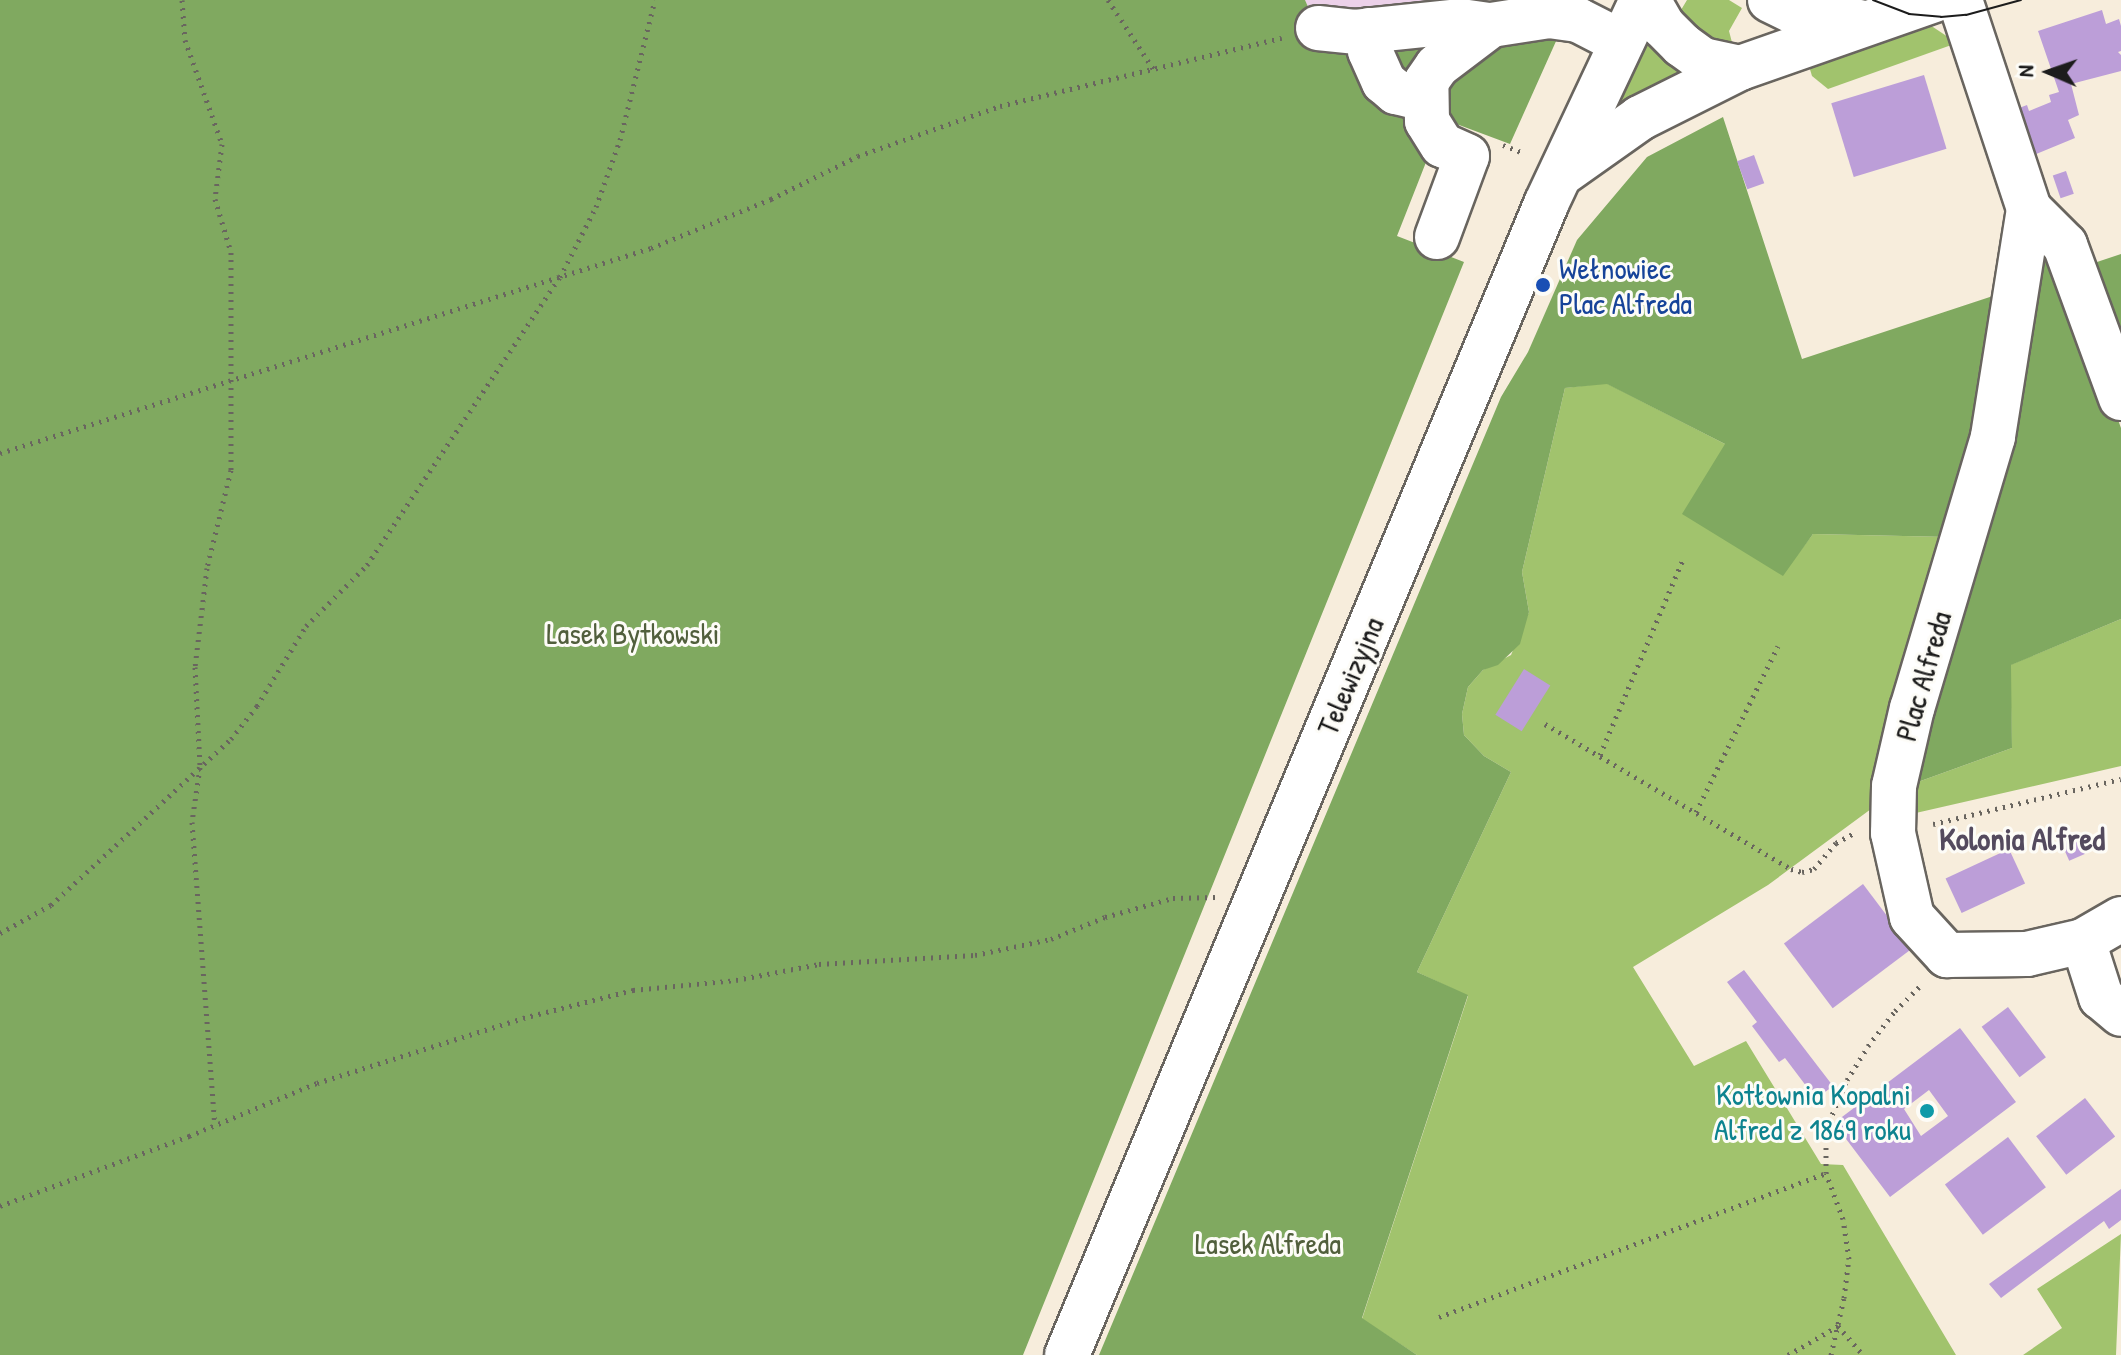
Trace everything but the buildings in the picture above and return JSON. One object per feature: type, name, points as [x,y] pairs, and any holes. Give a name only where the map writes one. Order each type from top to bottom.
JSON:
[{"type":"street","name":"Telewizyjna","points":[[1067,1355],[1559,175],[1621,42],[1645,0]]},
{"type":"street","points":[[1645,0],[1663,26],[1682,45],[1703,60],[1740,68]]},
{"type":"street","points":[[1770,0],[1793,11],[1861,22]]},
{"type":"street","points":[[1559,175],[1640,118],[1740,68],[1861,22],[1934,0]]},
{"type":"street","name":"Plac Alfreda","points":[[1960,0],[2029,209],[2065,245],[2121,398]]},
{"type":"street","points":[[1318,28],[1369,30],[1461,21],[1491,25],[1561,8],[1621,42]]},
{"type":"street","points":[[1437,237],[1467,156],[1442,145],[1427,121],[1424,99],[1426,82],[1437,66],[1491,25]]},
{"type":"street","points":[[1369,30],[1370,51],[1384,82],[1396,92],[1424,99]]},
{"type":"street","name":"Plac Alfreda","points":[[1947,955],[1912,917],[1893,833],[1894,786],[1912,708],[1993,437],[2029,209]]},
{"type":"street","points":[[1947,955],[2027,954],[2083,941],[2121,919]]},
{"type":"street","points":[[2083,941],[2101,997],[2121,1014]]},
{"type":"path","points":[[182,0],[185,40],[222,144],[215,199],[231,252],[231,470],[207,568],[195,667],[200,767],[192,822],[215,1125]]},
{"type":"path","points":[[0,933],[51,905],[231,739],[257,706],[306,626],[367,565],[560,277],[596,207],[620,140],[655,0]]},
{"type":"path","points":[[1108,0],[1154,70]]},
{"type":"path","points":[[0,453],[348,340],[651,248],[771,199],[858,156],[985,111],[1318,28]]},
{"type":"path","points":[[1600,755],[1684,557]]},
{"type":"path","points":[[1696,812],[1778,646]]},
{"type":"path","points":[[1545,724],[1802,872],[1814,869],[1836,843],[1851,833],[1893,833],[2121,779]]},
{"type":"path","points":[[0,1206],[317,1083],[523,1018],[633,990],[736,980],[819,964],[975,955],[1051,939],[1105,917],[1173,898],[1223,897]]},
{"type":"path","points":[[1831,1355],[1849,1259],[1843,1219],[1826,1173],[1826,1129],[1847,1080],[1895,1011],[1947,955]]},
{"type":"path","points":[[1439,1317],[1826,1173]]},
{"type":"path","points":[[1788,1355],[1838,1326]]},
{"type":"path","points":[[1838,1326],[1863,1355]]},
{"type":"shaded area","points":[[1305,0],[1482,0],[1312,16]]},
{"type":"green space","name":"Lasek Bytkowski","points":[[0,0],[1305,0],[1312,16],[1502,45],[1548,35],[1557,39],[1510,144],[1443,119],[1397,236],[1464,262],[1023,1355],[0,1355]]},
{"type":"green space","points":[[1687,0],[1729,0],[1742,8],[1729,31],[1734,50],[1720,48],[1686,23],[1681,10]]},
{"type":"green space","points":[[1927,23],[1957,43],[1828,89],[1812,76],[1809,66]]},
{"type":"green space","points":[[1647,30],[1692,74],[1605,120]]},
{"type":"green space","name":"Lasek Alfreda","points":[[1723,117],[1802,359],[2005,292],[1949,537],[1813,534],[1783,576],[1682,514],[1725,444],[1607,384],[1565,388],[1522,572],[1529,612],[1520,644],[1498,665],[1483,670],[1468,687],[1462,714],[1464,735],[1484,756],[1511,772],[1417,972],[1468,995],[1362,1318],[1417,1355],[1099,1355],[1501,397],[1528,352],[1577,240],[1647,157]]},
{"type":"green space","points":[[2037,234],[2060,262],[2121,428],[2121,619],[2011,665],[2012,748],[1904,787]]},
{"type":"green space","points":[[2121,254],[2121,359],[2088,265]]},
{"type":"green space","points":[[1606,383],[1725,444],[1782,575],[1813,534],[1949,537],[1871,809],[1768,885],[1633,967],[1694,1066],[1746,1041],[1821,1164],[1843,1165],[1956,1355],[1417,1355],[1362,1319],[1468,996],[1417,972],[1511,772],[1484,756],[1464,735],[1462,714],[1468,687],[1483,670],[1511,655],[1529,612],[1522,572],[1565,388]]},
{"type":"green space","points":[[2121,619],[2121,766],[1907,815],[1904,787],[2012,748],[2010,665]]},
{"type":"green space","points":[[2121,1234],[2116,1355],[2023,1355],[2062,1328],[2037,1289]]},
{"type":"tram line","points":[[1873,0],[1909,14],[1941,17],[1966,15],[2021,0]]},
{"type":"place","name":"Wełnowiec Plac Alfreda","points":[[1543,285]]},
{"type":"place","name":"Kotłownia Kopalni Alfred z 1869 roku","points":[[1927,1111]]},
{"type":"district","name":"Kolonia Alfred","points":[[2022,839]]}]
